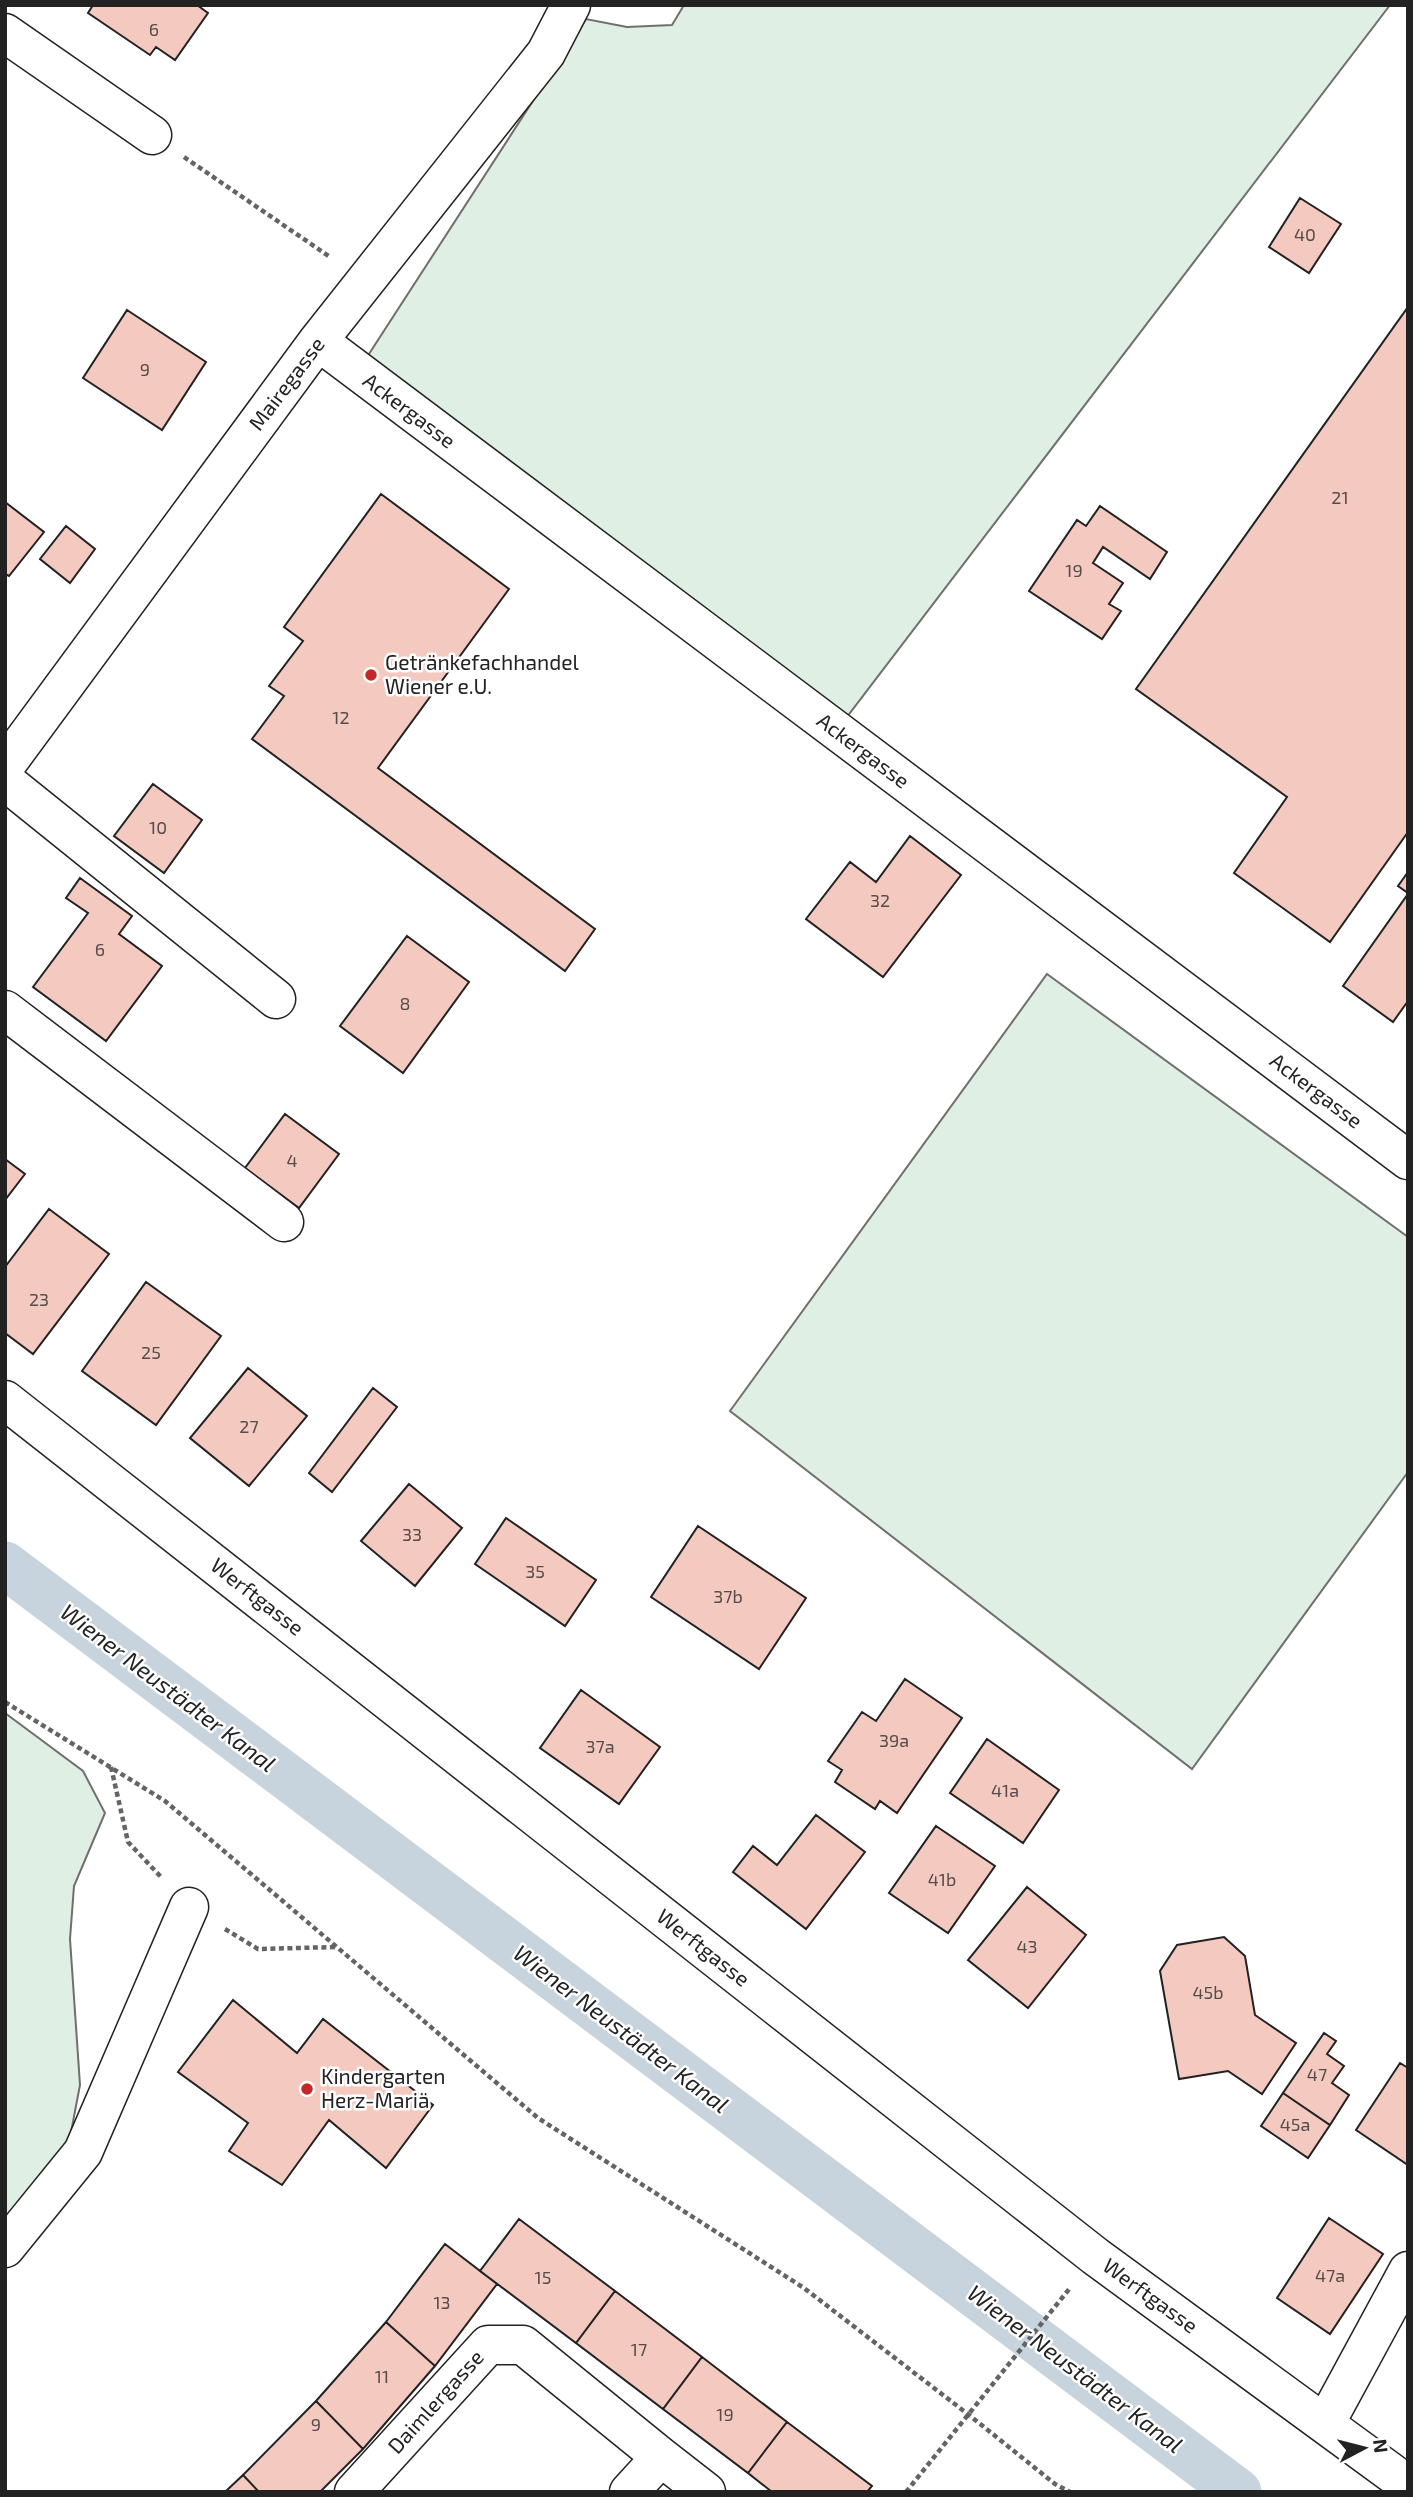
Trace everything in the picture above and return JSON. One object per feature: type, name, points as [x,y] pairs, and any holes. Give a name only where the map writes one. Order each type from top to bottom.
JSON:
[{"type":"street","name":"Mairegasse","points":[[5,766],[318,341],[546,53],[571,5]]},
{"type":"street","points":[[5,33],[152,135]]},
{"type":"street","name":"Ackergasse","points":[[318,341],[1408,1160]]},
{"type":"street","points":[[5,781],[276,999]]},
{"type":"street","points":[[5,1010],[284,1222]]},
{"type":"street","name":"Werftgasse","points":[[5,1400],[1095,2256],[1408,2486]]},
{"type":"street","points":[[5,2248],[83,2152],[189,1907]]},
{"type":"street","points":[[1325,2424],[1408,2271]]},
{"type":"street","name":"Daimlergasse","points":[[354,2492],[488,2345],[523,2345],[706,2492]]},
{"type":"street","points":[[629,2492],[661,2457]]},
{"type":"path","points":[[152,135],[365,282]]},
{"type":"path","points":[[5,1702],[165,1801],[538,2118],[804,2288],[1055,2484],[1070,2492]]},
{"type":"path","points":[[906,2492],[1051,2312]]},
{"type":"green space","points":[[684,5],[1390,5],[843,722],[356,374],[586,19],[627,27],[672,25]]},
{"type":"green space","points":[[1047,974],[1408,1237],[1408,1472],[1192,1769],[730,1411]]},
{"type":"green space","points":[[5,1713],[83,1771],[105,1813],[74,1886],[70,1939],[80,2085],[68,2148],[5,2226]]},
{"type":"building","points":[[93,5],[197,5],[208,13],[175,60],[156,47],[150,55],[88,13]]},
{"type":"building","points":[[1300,198],[1341,224],[1309,273],[1269,247]]},
{"type":"building","points":[[1408,307],[1408,832],[1330,942],[1234,873],[1287,797],[1136,689]]},
{"type":"building","points":[[127,310],[206,362],[162,430],[83,378]]},
{"type":"building","points":[[381,494],[509,589],[378,768],[595,929],[565,971],[252,739],[284,696],[269,686],[303,641],[284,627]]},
{"type":"building","points":[[5,502],[44,532],[9,576],[5,574]]},
{"type":"building","points":[[1100,506],[1167,552],[1150,579],[1103,547],[1093,563],[1123,583],[1109,604],[1121,611],[1102,639],[1029,591],[1077,520],[1086,526]]},
{"type":"building","points":[[66,526],[95,549],[70,583],[40,559]]},
{"type":"building","points":[[153,784],[202,820],[164,873],[114,836]]},
{"type":"building","points":[[910,836],[961,875],[883,977],[806,919],[850,862],[876,882]]},
{"type":"building","points":[[1408,872],[1408,893],[1398,886]]},
{"type":"building","points":[[80,878],[132,916],[119,934],[162,966],[106,1041],[33,987],[88,913],[66,898]]},
{"type":"building","points":[[1408,894],[1408,1001],[1393,1022],[1343,986]]},
{"type":"building","points":[[407,936],[469,982],[403,1073],[340,1026]]},
{"type":"building","points":[[285,1114],[339,1154],[299,1208],[245,1168]]},
{"type":"building","points":[[5,1159],[25,1174],[5,1200]]},
{"type":"building","points":[[49,1209],[109,1254],[33,1354],[5,1333],[5,1267]]},
{"type":"building","points":[[146,1282],[221,1336],[156,1425],[82,1371]]},
{"type":"building","points":[[248,1368],[307,1416],[249,1486],[190,1438]]},
{"type":"building","points":[[373,1388],[397,1407],[332,1492],[309,1473]]},
{"type":"building","points":[[409,1484],[462,1528],[415,1586],[361,1541]]},
{"type":"building","points":[[506,1518],[596,1580],[565,1626],[475,1564]]},
{"type":"building","points":[[698,1526],[806,1598],[759,1669],[651,1597]]},
{"type":"building","points":[[905,1679],[962,1718],[897,1813],[880,1801],[875,1809],[835,1782],[842,1770],[828,1761],[862,1712],[876,1721]]},
{"type":"building","points":[[581,1690],[660,1747],[619,1804],[540,1748]]},
{"type":"building","points":[[987,1739],[1059,1790],[1023,1843],[950,1793]]},
{"type":"building","points":[[816,1815],[865,1852],[806,1929],[733,1872],[753,1846],[777,1865]]},
{"type":"building","points":[[936,1826],[995,1866],[948,1933],[889,1893]]},
{"type":"building","points":[[1027,1887],[1086,1935],[1028,2008],[968,1960]]},
{"type":"building","points":[[1224,1937],[1245,1956],[1255,2015],[1296,2043],[1262,2094],[1228,2071],[1179,2079],[1160,1971],[1177,1945]]},
{"type":"building","name":"Kindergarten Herz-Mariä","points":[[233,2000],[297,2053],[323,2019],[433,2105],[386,2168],[329,2120],[282,2185],[229,2151],[248,2123],[178,2072]]},
{"type":"building","points":[[1324,2033],[1336,2041],[1327,2054],[1344,2066],[1332,2083],[1349,2095],[1330,2125],[1283,2093]]},
{"type":"building","points":[[1400,2063],[1408,2068],[1408,2165],[1356,2130]]},
{"type":"building","points":[[1283,2093],[1330,2125],[1308,2158],[1261,2126]]},
{"type":"building","points":[[1329,2218],[1383,2254],[1330,2334],[1277,2298]]},
{"type":"building","points":[[519,2219],[615,2291],[576,2343],[480,2271]]},
{"type":"building","points":[[445,2244],[497,2284],[435,2366],[386,2322]]},
{"type":"building","points":[[615,2291],[702,2357],[663,2409],[576,2343]]},
{"type":"building","points":[[386,2322],[435,2366],[363,2449],[316,2401]]},
{"type":"building","points":[[702,2357],[787,2422],[748,2473],[663,2409]]},
{"type":"building","points":[[316,2401],[363,2449],[320,2492],[259,2492],[243,2475]]},
{"type":"building","points":[[787,2422],[872,2486],[867,2492],[772,2492],[748,2473]]},
{"type":"building","points":[[243,2475],[259,2492],[225,2492]]},
{"type":"waterway","name":"Wiener Neustädter Kanal","points":[[5,1565],[1238,2492]]},
{"type":"place","name":"Getränkefachhandel Wiener e.U.","points":[[371,675]]},
{"type":"place","name":"Kindergarten Herz-Mariä","points":[[307,2089]]}]
